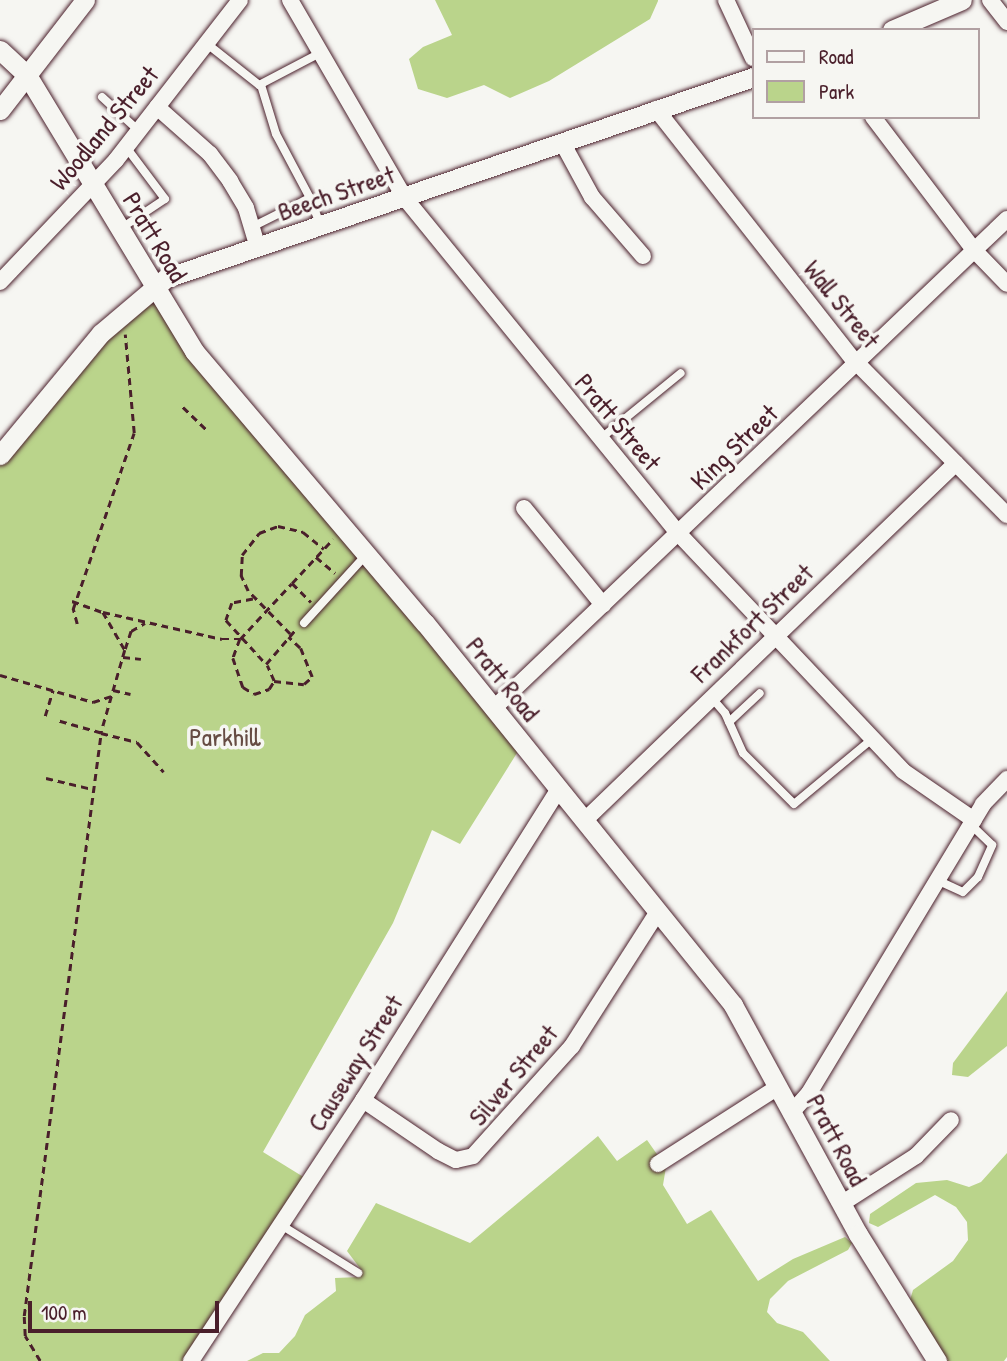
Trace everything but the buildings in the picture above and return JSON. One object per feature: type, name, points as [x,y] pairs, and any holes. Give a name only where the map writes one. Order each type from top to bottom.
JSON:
[{"type":"street","points":[[0,110],[85,0]]},
{"type":"street","name":"Woodland Street","points":[[0,282],[127,147],[240,0]]},
{"type":"street","name":"Pratt Street","points":[[290,0],[404,197],[600,439],[679,534],[872,739],[912,779],[972,823]]},
{"type":"street","points":[[726,0],[752,56]]},
{"type":"street","points":[[897,28],[962,0]]},
{"type":"street","points":[[990,0],[1007,22]]},
{"type":"street","name":"Pratt Road","points":[[0,50],[26,75],[194,351],[345,527],[733,1005],[841,1204],[937,1361]]},
{"type":"street","name":"Beech Street","points":[[0,455],[60,379],[121,314],[170,276],[321,227],[752,77]]},
{"type":"street","points":[[157,107],[210,154],[241,199],[258,248]]},
{"type":"street","name":"Wall Street","points":[[656,109],[856,363],[1007,515]]},
{"type":"street","points":[[875,119],[974,250],[1007,284]]},
{"type":"street","points":[[562,142],[592,197],[643,256]]},
{"type":"street","name":"King Street","points":[[493,709],[1007,219]]},
{"type":"street","name":"Frankfort Street","points":[[584,821],[774,634],[956,463]]},
{"type":"street","points":[[524,508],[603,605]]},
{"type":"street","points":[[792,1112],[809,1093],[972,823],[1007,779]]},
{"type":"street","name":"Causeway Street","points":[[191,1361],[363,1100],[558,790]]},
{"type":"street","name":"Silver Street","points":[[363,1100],[438,1151],[456,1160],[473,1156],[572,1046],[657,913]]},
{"type":"street","points":[[658,1164],[778,1087]]},
{"type":"street","points":[[841,1204],[916,1156],[951,1120]]},
{"type":"lane","points":[[206,43],[261,85],[276,134],[310,198],[321,227]]},
{"type":"lane","points":[[261,85],[320,53]]},
{"type":"lane","points":[[102,97],[139,131]]},
{"type":"lane","points":[[120,229],[165,199],[127,147]]},
{"type":"lane","points":[[252,227],[310,198]]},
{"type":"lane","points":[[600,439],[681,373]]},
{"type":"lane","points":[[304,623],[367,554]]},
{"type":"lane","points":[[729,722],[760,693]]},
{"type":"lane","points":[[710,696],[729,722],[743,753],[794,804],[872,739]]},
{"type":"lane","points":[[939,881],[966,891],[991,855],[991,841],[972,823]]},
{"type":"lane","points":[[281,1225],[358,1273]]},
{"type":"path","points":[[69,622],[79,601],[134,433],[121,314]]},
{"type":"path","points":[[183,407],[209,432]]},
{"type":"path","points":[[324,549],[294,527],[278,526],[259,533],[240,561],[243,584],[256,600],[267,611],[289,635],[300,648],[312,677],[304,684],[291,679],[274,681],[260,694],[243,687],[233,658],[240,639],[267,611],[308,564],[324,549],[345,527]]},
{"type":"path","points":[[316,557],[343,580]]},
{"type":"path","points":[[292,583],[317,608]]},
{"type":"path","points":[[256,600],[238,599],[228,608],[227,623],[266,664],[274,681]]},
{"type":"path","points":[[72,601],[79,601],[103,612],[213,639],[240,639]]},
{"type":"path","points":[[103,612],[125,650]]},
{"type":"path","points":[[72,617],[77,624]]},
{"type":"path","points":[[40,1361],[25,1336],[24,1316],[92,789],[101,733],[131,631],[145,623]]},
{"type":"path","points":[[266,664],[289,635],[304,623]]},
{"type":"path","points":[[123,657],[141,659]]},
{"type":"path","points":[[0,675],[93,702],[112,696]]},
{"type":"path","points":[[45,716],[50,689]]},
{"type":"path","points":[[113,690],[131,694]]},
{"type":"path","points":[[59,721],[137,742],[164,772]]},
{"type":"path","points":[[46,778],[92,789]]},
{"type":"green space","points":[[435,0],[658,1],[650,19],[549,81],[510,98],[484,85],[447,98],[418,89],[409,59],[423,47],[452,35]]},
{"type":"green space","name":"Parkhill","points":[[162,299],[522,745],[460,844],[432,830],[393,923],[263,1152],[310,1181],[189,1361],[0,1361],[0,455],[134,302]]},
{"type":"green space","points":[[1007,991],[1007,1046],[968,1077],[952,1075],[953,1063]]},
{"type":"green space","points":[[598,1136],[617,1161],[647,1140],[666,1167],[663,1185],[687,1224],[711,1210],[758,1281],[793,1259],[845,1237],[852,1243],[848,1250],[788,1281],[770,1299],[767,1312],[777,1323],[803,1332],[830,1361],[247,1361],[263,1353],[279,1353],[295,1336],[305,1315],[336,1291],[335,1278],[360,1277],[362,1271],[347,1251],[376,1203],[470,1243]]},
{"type":"green space","points":[[1007,1153],[1007,1357],[1004,1361],[945,1361],[910,1300],[913,1290],[953,1261],[968,1240],[967,1222],[956,1207],[935,1195],[878,1227],[869,1223],[870,1214],[916,1183],[947,1180],[969,1187],[981,1182]]}]
